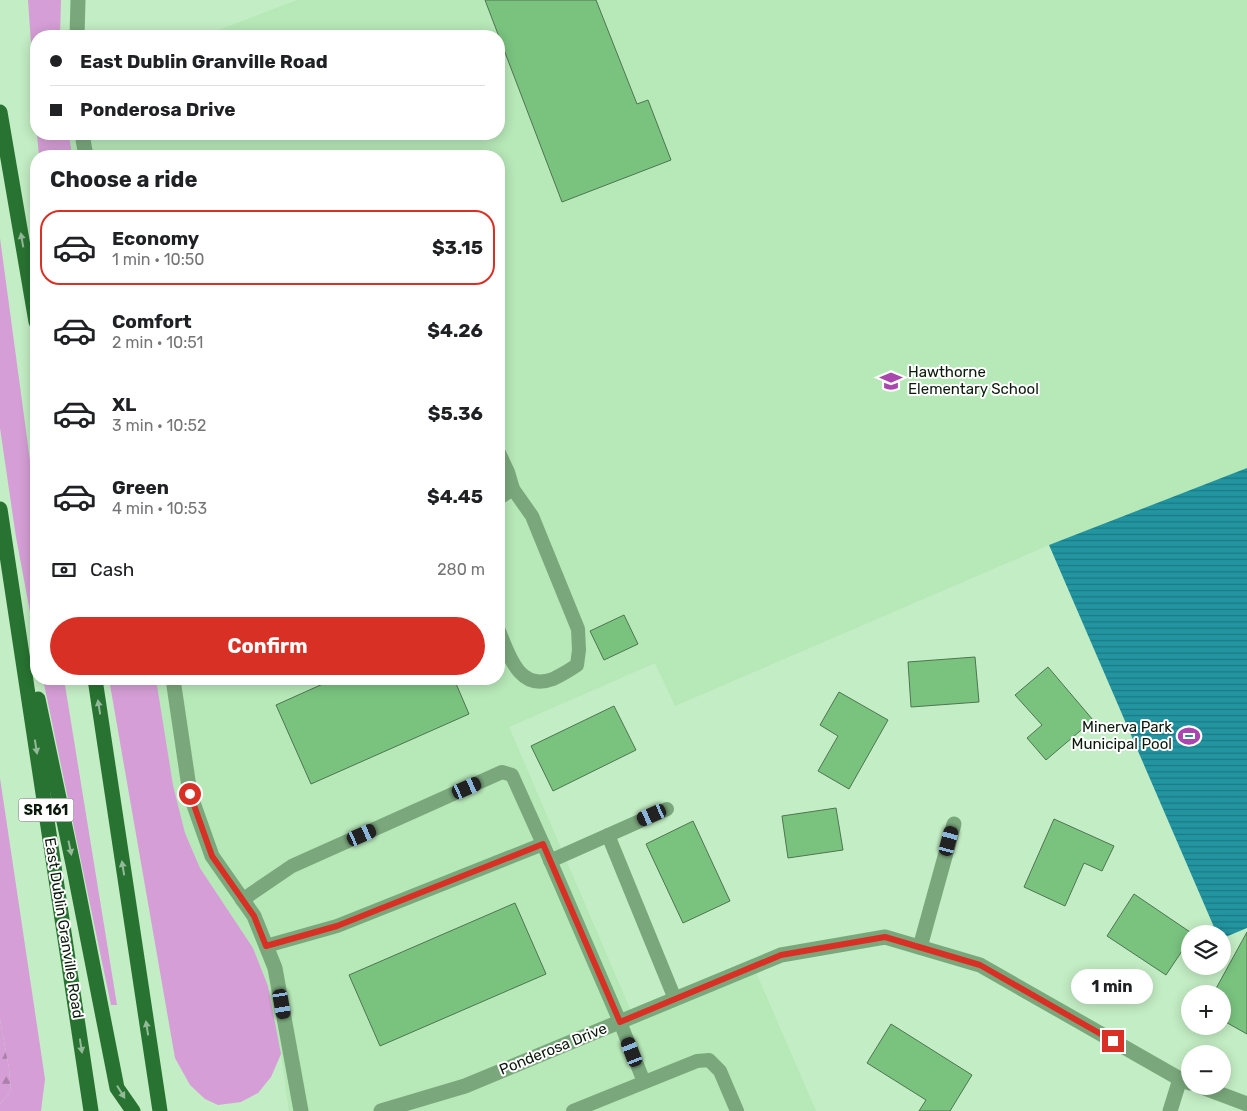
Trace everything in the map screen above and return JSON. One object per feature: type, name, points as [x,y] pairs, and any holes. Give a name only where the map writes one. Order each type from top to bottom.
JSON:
[{"type":"main road","points":[[0,112],[30,287]]},
{"type":"main road","name":"East Dublin Granville Road","points":[[0,508],[91,1111]]},
{"type":"main road","points":[[5,544],[30,662]]},
{"type":"main road","points":[[35,685],[73,864],[116,1088],[133,1111]]},
{"type":"main road","points":[[95,685],[160,1111]]},
{"type":"street","points":[[77,30],[78,0]]},
{"type":"street","points":[[174,685],[190,794],[212,856],[254,916],[275,968],[301,1111]]},
{"type":"street","points":[[920,948],[954,824]]},
{"type":"street","name":"Ponderosa Drive","points":[[381,1111],[465,1086],[781,955],[885,937],[980,965],[1181,1079]]},
{"type":"street","points":[[1170,1111],[1181,1089]]},
{"type":"street","points":[[1223,1095],[1247,1104]]},
{"type":"lane","points":[[505,466],[512,489],[532,516],[578,629],[580,650],[577,665],[554,679],[540,682],[525,678],[513,664],[505,645]]},
{"type":"lane","points":[[505,494],[512,489]]},
{"type":"lane","points":[[242,900],[292,866],[502,772],[512,775],[620,1022],[644,1082]]},
{"type":"lane","points":[[550,862],[667,809]]},
{"type":"lane","points":[[608,836],[675,999]]},
{"type":"lane","points":[[266,946],[337,926],[543,844]]},
{"type":"lane","points":[[573,1111],[697,1061],[709,1060],[720,1071],[737,1111]]},
{"type":"shaded area","name":"Hawthorne Elementary School","points":[[297,0],[1247,0],[1247,468],[1049,545],[675,706],[655,663],[509,727],[631,1011],[752,963],[816,1111],[289,1111],[281,1054],[268,986],[253,948],[200,868],[185,833],[173,785],[157,685],[505,685],[505,150],[71,150],[70,140],[505,140],[505,30],[219,30]]},
{"type":"green space","points":[[28,0],[61,0],[60,30],[30,30]]},
{"type":"green space","points":[[38,140],[70,140],[71,150],[38,150]]},
{"type":"green space","points":[[0,238],[30,460],[30,612],[16,537],[0,428]]},
{"type":"green space","points":[[44,685],[65,685],[117,1005],[111,1005]]},
{"type":"green space","points":[[110,685],[157,685],[173,785],[185,833],[200,868],[253,948],[268,986],[281,1054],[271,1077],[258,1093],[241,1102],[218,1105],[205,1099],[190,1085],[175,1058]]},
{"type":"green space","points":[[0,778],[45,1079],[41,1111],[0,1111],[0,1104],[11,1091],[9,1068],[0,1020]]},
{"type":"green space","points":[[0,1020],[9,1068],[11,1091],[0,1104]]},
{"type":"water","name":"Minerva Park Municipal Pool","points":[[1247,468],[1247,928],[1231,935],[1231,925],[1213,925],[1049,545]]},
{"type":"building","points":[[485,0],[596,0],[637,104],[648,100],[671,160],[562,202],[505,52],[505,30],[496,30]]},
{"type":"building","points":[[624,615],[638,644],[604,660],[590,631]]},
{"type":"building","points":[[975,657],[979,702],[911,707],[908,662]]},
{"type":"building","points":[[1048,667],[1093,720],[1046,760],[1027,738],[1042,725],[1015,695]]},
{"type":"building","points":[[321,685],[457,685],[469,714],[311,784],[276,705]]},
{"type":"building","points":[[839,692],[888,720],[849,789],[818,771],[838,736],[820,725]]},
{"type":"building","points":[[614,706],[636,750],[553,791],[531,746]]},
{"type":"building","points":[[836,808],[843,850],[788,858],[782,816]]},
{"type":"building","points":[[1054,819],[1114,846],[1102,871],[1084,863],[1065,906],[1024,887]]},
{"type":"building","points":[[693,821],[730,901],[683,923],[646,844]]},
{"type":"building","points":[[1134,894],[1181,926],[1181,952],[1166,975],[1107,936]]},
{"type":"building","points":[[515,903],[546,974],[380,1046],[349,975]]},
{"type":"building","points":[[1247,932],[1247,1034],[1231,1025],[1231,985],[1218,985],[1223,975],[1231,975],[1231,961]]},
{"type":"building","points":[[891,1024],[972,1075],[950,1111],[919,1111],[926,1100],[867,1063]]},
{"type":"place","name":"Hawthorne Elementary School","points":[[891,381]]},
{"type":"place","name":"Minerva Park Municipal Pool","points":[[1189,736]]},
{"type":"route","points":[[190,794],[212,856],[254,916],[266,946],[337,926],[543,844],[620,1022],[781,955],[885,937],[980,965],[1113,1041]]}]
